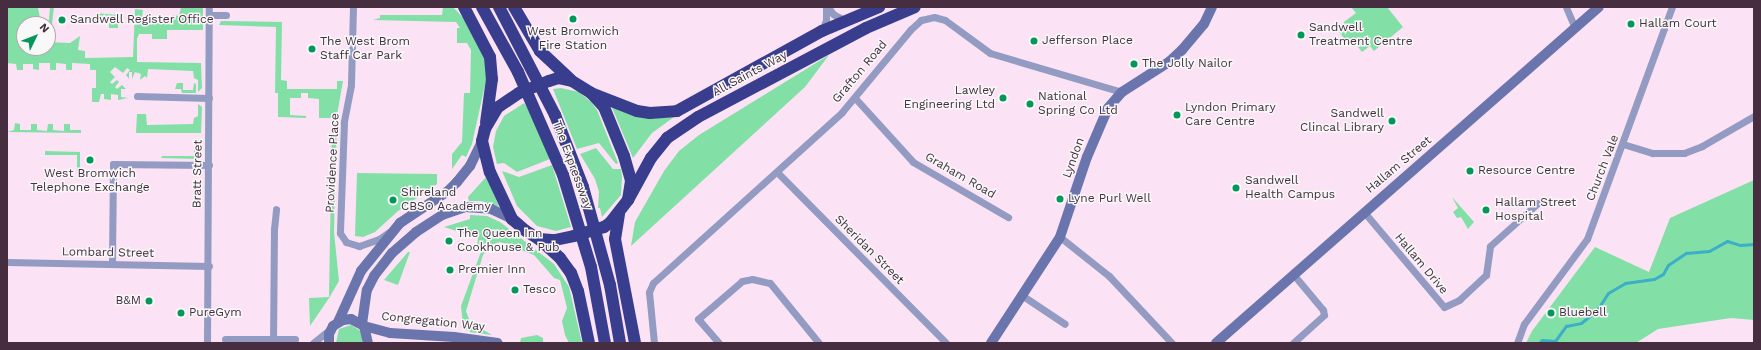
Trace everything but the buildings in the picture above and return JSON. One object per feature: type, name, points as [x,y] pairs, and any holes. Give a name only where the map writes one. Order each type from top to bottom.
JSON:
[{"type":"highway","points":[[464,7],[490,57],[492,79],[482,141],[490,172],[512,219],[539,239],[560,258],[571,273],[578,291],[589,343]]},
{"type":"highway","name":"The Expressway","points":[[482,7],[518,72],[563,175],[591,267],[605,343]]},
{"type":"highway","name":"The Expressway","points":[[499,7],[555,115],[583,187],[610,285],[620,343]]},
{"type":"highway","points":[[514,7],[540,51],[572,81],[591,93],[604,107],[624,156],[631,181],[628,200]]},
{"type":"highway","name":"All Saints Way","points":[[591,93],[637,111],[650,113],[677,111],[822,31],[879,7]]},
{"type":"highway","name":"All Saints Way","points":[[619,213],[655,153],[667,138],[698,117],[866,28],[915,7]]},
{"type":"highway","points":[[484,129],[498,107],[519,93],[558,78],[572,81]]},
{"type":"highway","points":[[539,239],[555,240],[604,227],[619,213]]},
{"type":"highway","points":[[619,213],[615,239],[635,343]]},
{"type":"street","name":"Providence Place","points":[[353,7],[351,85],[344,122],[340,233],[346,242],[359,246],[379,239],[394,229]]},
{"type":"street","points":[[827,7],[833,14],[846,21]]},
{"type":"street","points":[[822,31],[826,20],[827,7]]},
{"type":"street","name":"Lyndon","points":[[991,343],[1060,237],[1096,134],[1108,108],[1122,92],[1169,62],[1182,50],[1204,24],[1212,7]]},
{"type":"street","points":[[1566,7],[1575,28]]},
{"type":"street","name":"Hallam Street","points":[[1216,343],[1364,212],[1427,160],[1599,7]]},
{"type":"street","name":"Church Vale","points":[[1517,343],[1524,324],[1587,239],[1672,7]]},
{"type":"street","name":"Bratt Street","points":[[207,343],[209,11],[226,15]]},
{"type":"street","name":"Grafton Road","points":[[654,343],[649,292],[653,283],[777,172],[855,98],[910,30],[921,20],[934,17],[945,20],[990,53],[1122,92]]},
{"type":"street","points":[[137,96],[209,98]]},
{"type":"street","name":"Graham Road","points":[[855,98],[913,162],[1008,217]]},
{"type":"street","points":[[1623,144],[1653,153],[1684,153],[1702,146],[1754,116]]},
{"type":"street","points":[[329,343],[335,325],[357,276],[394,229],[457,182],[470,166],[482,141]]},
{"type":"street","points":[[112,262],[114,164],[209,165]]},
{"type":"street","name":"Sheridan Street","points":[[777,172],[946,343]]},
{"type":"street","name":"Hallam Drive","points":[[1364,212],[1444,307],[1459,300],[1486,275],[1490,246],[1538,203]]},
{"type":"street","points":[[368,343],[368,335],[363,325],[367,290],[374,276],[392,252],[416,232],[442,215],[465,207],[491,209],[512,219]]},
{"type":"street","points":[[273,341],[274,229],[276,209]]},
{"type":"street","points":[[1060,237],[1109,276],[1172,343]]},
{"type":"street","name":"Lombard Street","points":[[7,262],[112,262],[208,266]]},
{"type":"street","points":[[1293,274],[1323,310],[1324,315],[1293,343]]},
{"type":"street","points":[[719,343],[698,318],[742,281],[752,279],[770,283],[819,343]]},
{"type":"street","points":[[1022,296],[1065,324]]},
{"type":"street","name":"Congregation Way","points":[[335,325],[351,319],[363,325],[390,333],[454,337],[498,343]]},
{"type":"street","points":[[313,343],[335,325]]},
{"type":"street","name":"Bratt Street","points":[[208,334],[213,343]]},
{"type":"street","points":[[225,339],[273,341],[295,339]]},
{"type":"green space","points":[[7,7],[38,7],[40,16],[16,16],[16,56],[56,56],[56,42],[70,43],[80,36],[78,50],[85,51],[85,58],[133,57],[135,9],[143,10],[142,17],[171,22],[172,15],[179,16],[181,7],[203,7],[203,30],[167,30],[167,39],[152,39],[152,34],[139,34],[137,39],[137,62],[201,63],[202,88],[198,92],[198,80],[194,78],[193,71],[148,69],[147,78],[145,76],[140,80],[141,74],[135,72],[132,79],[132,72],[129,72],[129,79],[126,75],[130,70],[127,68],[123,73],[115,67],[110,72],[115,77],[110,82],[112,84],[117,80],[119,82],[115,87],[117,89],[122,85],[126,89],[121,89],[121,97],[128,98],[118,100],[118,95],[111,94],[111,100],[104,99],[104,94],[101,94],[99,102],[92,102],[92,88],[96,88],[96,70],[90,70],[90,64],[72,63],[72,70],[66,70],[66,64],[56,63],[56,70],[50,70],[50,63],[39,63],[39,70],[33,69],[33,64],[23,64],[23,70],[17,70],[16,64],[7,63]]},
{"type":"green space","points":[[50,7],[54,7],[53,16],[49,16]]},
{"type":"green space","points":[[443,7],[453,7],[469,24],[485,57],[487,76],[472,144],[466,157],[462,155],[452,169],[452,154],[462,142],[464,93],[470,93],[471,50],[467,43],[457,43],[457,28],[460,28],[456,22],[373,20],[380,18],[380,15],[442,15]]},
{"type":"green space","points":[[1351,7],[1387,7],[1403,27],[1374,51],[1370,46],[1362,52],[1355,43],[1350,46],[1336,28],[1356,13]]},
{"type":"green space","points":[[96,13],[118,15],[118,28],[109,28],[109,21],[95,21]]},
{"type":"green space","points":[[221,21],[282,22],[281,80],[287,81],[287,89],[337,89],[337,81],[343,81],[337,115],[334,232],[339,281],[329,298],[310,326],[309,298],[329,297],[332,118],[319,118],[319,99],[308,98],[308,93],[301,93],[301,98],[290,98],[290,115],[306,116],[306,118],[278,117],[278,93],[275,93],[276,27],[219,25]]},
{"type":"green space","points":[[829,55],[805,87],[631,246],[635,222],[664,171],[679,151],[699,135]]},
{"type":"green space","points":[[177,83],[183,83],[183,90],[193,90],[194,83],[196,84],[196,93],[182,93],[181,89],[175,89]]},
{"type":"green space","points":[[561,88],[579,92],[591,102],[597,110],[618,163],[616,164],[599,143],[577,149],[553,89]]},
{"type":"green space","points":[[524,103],[531,113],[550,159],[517,172],[504,163],[497,164],[493,147],[496,131],[504,116]]},
{"type":"green space","points":[[198,104],[202,107],[201,133],[136,133],[137,114],[146,114],[147,125],[193,124],[194,118],[198,116]]},
{"type":"green space","points":[[611,105],[655,118],[674,117],[652,133],[633,158]]},
{"type":"green space","points":[[15,123],[20,124],[20,130],[31,130],[31,124],[37,124],[37,130],[47,131],[48,124],[53,124],[53,130],[64,131],[64,124],[70,124],[70,130],[81,130],[81,133],[7,132],[14,130]]},
{"type":"green space","points":[[195,139],[201,139],[199,159],[161,158],[162,156],[194,156]]},
{"type":"green space","points":[[596,148],[613,169],[621,169],[622,177],[621,195],[602,217],[600,208],[598,208],[599,192],[595,179],[580,154]]},
{"type":"green space","points":[[45,151],[80,152],[80,172],[77,172],[77,155],[45,155]]},
{"type":"green space","points":[[552,165],[571,227],[556,231],[537,226],[517,206],[502,171],[519,177]]},
{"type":"green space","points":[[357,173],[437,174],[437,184],[398,211],[375,232],[363,237],[355,236]]},
{"type":"green space","points":[[487,176],[499,207],[481,201],[469,201],[468,197]]},
{"type":"green space","points":[[1754,180],[1754,320],[1731,318],[1658,329],[1636,343],[1526,343],[1532,331],[1595,247],[1649,272],[1670,218]]},
{"type":"green space","points":[[1452,197],[1474,222],[1468,229],[1461,217],[1457,218],[1453,212],[1458,208]]},
{"type":"green space","points":[[470,215],[487,216],[500,222],[554,264],[569,287],[582,343],[569,343],[565,335],[562,321],[567,308],[560,280],[554,278],[534,255],[500,242],[491,245],[483,255],[466,311],[470,322],[492,335],[469,332],[463,326],[461,306],[482,249],[477,247],[478,238],[444,227],[470,219]]},
{"type":"green space","points":[[408,252],[410,252],[398,285],[384,280]]},
{"type":"green space","points":[[351,325],[362,332],[362,343],[336,343],[339,329]]},
{"type":"green space","points":[[537,335],[543,338],[543,343],[520,343],[521,338]]},
{"type":"waterway","points":[[1539,343],[1542,340],[1555,341],[1566,326],[1581,323],[1597,310],[1608,293],[1625,283],[1654,279],[1663,274],[1668,265],[1686,253],[1709,251],[1727,241],[1740,245],[1754,244]]},
{"type":"place","name":"West Bromwich Fire Station","points":[[573,19]]},
{"type":"place","name":"Sandwell Register Office","points":[[62,20]]},
{"type":"place","name":"Hallam Court","points":[[1631,24]]},
{"type":"place","name":"Sandwell Treatment Centre","points":[[1301,35]]},
{"type":"place","name":"Jefferson Place","points":[[1034,41]]},
{"type":"place","name":"The West Brom Staff Car Park","points":[[312,49]]},
{"type":"place","name":"The Jolly Nailor","points":[[1134,64]]},
{"type":"place","name":"Lawley Engineering Ltd","points":[[1003,98]]},
{"type":"place","name":"National Spring Co Ltd","points":[[1030,104]]},
{"type":"place","name":"Lyndon Primary Care Centre","points":[[1177,115]]},
{"type":"place","name":"Sandwell Clincal Library","points":[[1392,121]]},
{"type":"place","name":"West Bromwich Telephone Exchange","points":[[90,160]]},
{"type":"place","name":"Resource Centre","points":[[1470,171]]},
{"type":"place","name":"Sandwell Health Campus","points":[[1236,188]]},
{"type":"place","name":"Lyne Purl Well","points":[[1060,199]]},
{"type":"place","name":"Shireland CBSO Academy","points":[[393,200]]},
{"type":"place","name":"Hallam Street Hospital","points":[[1486,210]]},
{"type":"place","name":"The Queen Inn Cookhouse & Pub","points":[[449,241]]},
{"type":"place","name":"Premier Inn","points":[[450,270]]},
{"type":"place","name":"Tesco","points":[[515,290]]},
{"type":"place","name":"B&M","points":[[149,301]]},
{"type":"place","name":"PureGym","points":[[181,313]]},
{"type":"place","name":"Bluebell","points":[[1551,313]]}]
